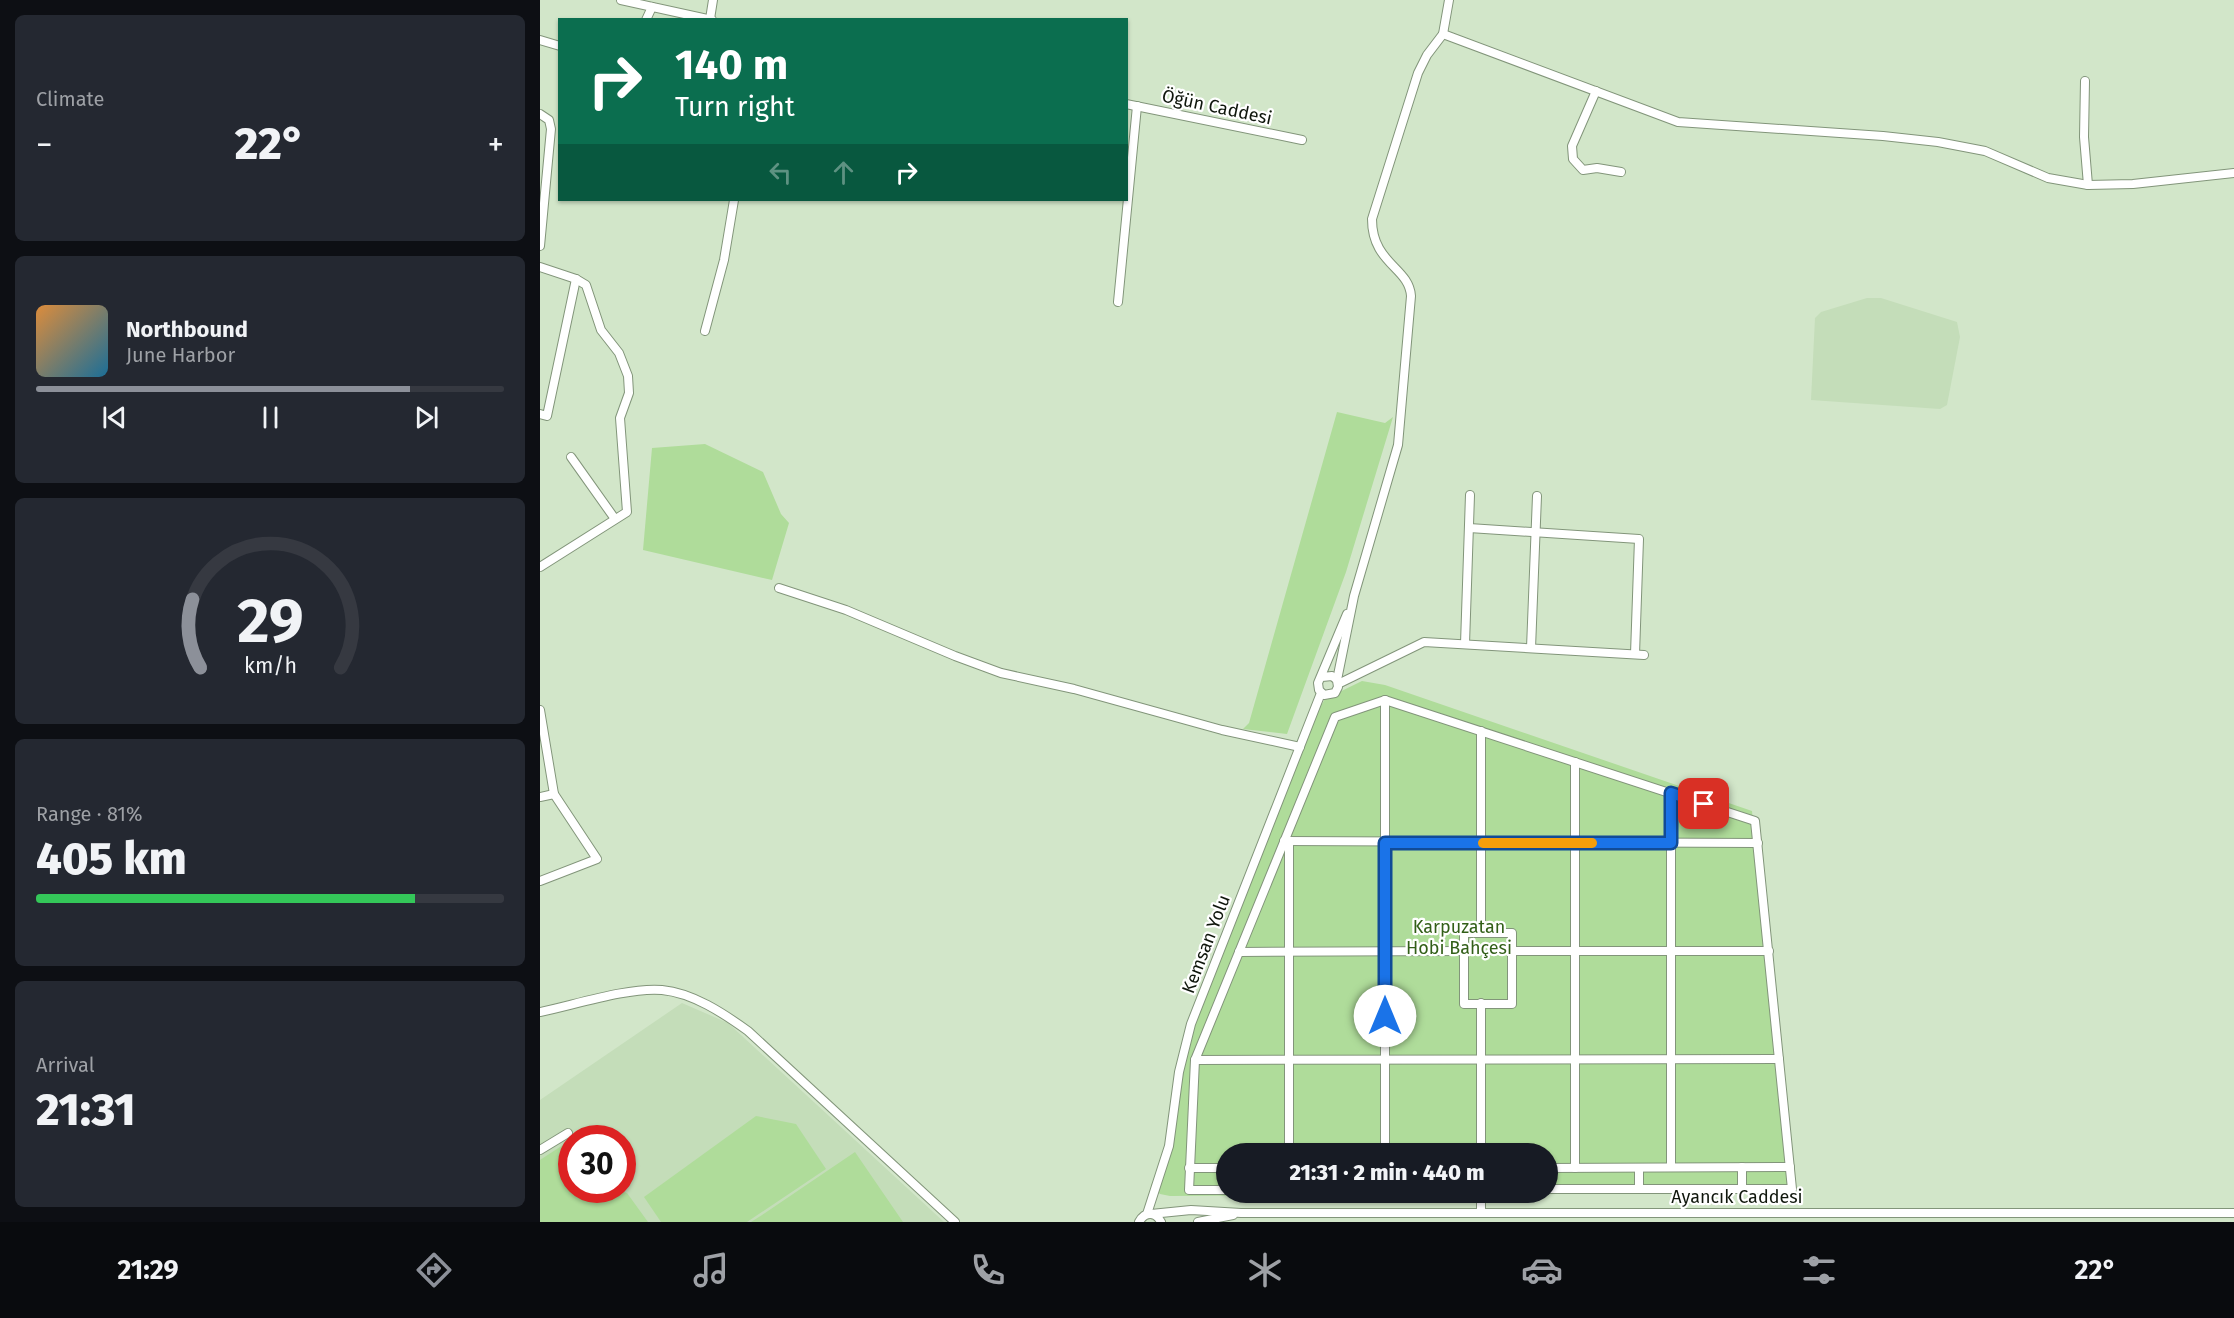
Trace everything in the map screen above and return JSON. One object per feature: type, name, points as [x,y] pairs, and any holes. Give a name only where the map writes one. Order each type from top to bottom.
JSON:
[{"type":"street","points":[[621,0],[706,18]]},
{"type":"street","points":[[711,18],[713,0]]},
{"type":"street","points":[[1354,596],[1318,687],[1321,693],[1331,695],[1337,690],[1354,596],[1398,445],[1411,296],[1406,281],[1379,252],[1373,234],[1372,219],[1418,73],[1427,55],[1443,34],[1449,0]]},
{"type":"street","points":[[646,18],[652,7]]},
{"type":"street","points":[[1443,34],[1678,122],[1938,142],[1985,152],[2048,178],[2088,185],[2133,184],[2234,173]]},
{"type":"street","points":[[540,40],[558,45]]},
{"type":"street","points":[[2085,81],[2084,138],[2088,185]]},
{"type":"street","points":[[1596,91],[1572,146],[1573,159],[1583,170],[1597,168],[1621,172]]},
{"type":"street","name":"Öğün Caddesi","points":[[1128,104],[1302,140]]},
{"type":"street","points":[[1128,199],[1137,106]]},
{"type":"street","points":[[540,114],[547,117],[551,126],[540,246]]},
{"type":"street","points":[[705,331],[723,260],[734,201]]},
{"type":"street","points":[[1118,302],[1128,201]]},
{"type":"street","points":[[540,267],[576,279],[588,289],[601,330],[619,353],[630,380],[620,418],[627,512],[540,567]]},
{"type":"street","points":[[540,414],[547,416],[576,279]]},
{"type":"street","points":[[571,457],[615,519]]},
{"type":"street","points":[[1465,644],[1470,495]]},
{"type":"street","points":[[1531,648],[1537,496]]},
{"type":"street","points":[[1469,528],[1639,538],[1635,654]]},
{"type":"street","points":[[778,588],[846,610],[1001,673],[1074,689],[1222,730],[1299,747]]},
{"type":"street","points":[[1337,682],[1425,642],[1644,655]]},
{"type":"street","points":[[1322,677],[1332,676],[1337,682]]},
{"type":"street","name":"Kemsan Yolu","points":[[1143,1218],[1170,1139],[1179,1072],[1191,1024],[1321,693]]},
{"type":"street","points":[[1385,700],[1385,1143]]},
{"type":"street","points":[[1216,1190],[1189,1190],[1195,1060],[1286,843],[1335,717],[1385,700],[1755,821],[1792,1189],[1558,1189]]},
{"type":"street","points":[[540,710],[554,794],[597,859],[540,881]]},
{"type":"street","points":[[1481,731],[1481,933]]},
{"type":"street","points":[[1575,762],[1575,1168]]},
{"type":"street","points":[[1671,793],[1671,1167]]},
{"type":"street","points":[[540,797],[554,794]]},
{"type":"street","points":[[1286,843],[1758,843]]},
{"type":"street","points":[[1286,843],[1288,1143]]},
{"type":"street","points":[[1464,933],[1512,933],[1512,951],[1512,1004],[1464,1004],[1464,933]]},
{"type":"street","points":[[1239,952],[1464,951]]},
{"type":"street","points":[[1512,951],[1768,951]]},
{"type":"street","points":[[540,1012],[653,990],[679,993],[710,1006],[748,1031],[956,1222]]},
{"type":"street","points":[[1481,1004],[1481,1143]]},
{"type":"street","points":[[1195,1060],[1779,1059]]},
{"type":"street","points":[[540,1150],[558,1139]]},
{"type":"street","points":[[1742,1167],[1742,1189]]},
{"type":"street","points":[[1558,1168],[1790,1167]]},
{"type":"street","points":[[1189,1168],[1216,1168]]},
{"type":"street","points":[[1639,1168],[1639,1189]]},
{"type":"street","points":[[1481,1203],[1481,1212]]},
{"type":"street","name":"Ayancık Caddesi","points":[[1143,1218],[1191,1210],[1241,1214],[1969,1213],[2028,1218],[2131,1218],[2234,1213]]},
{"type":"street","points":[[1842,1212],[1843,1222]]},
{"type":"street","points":[[1903,1213],[1904,1222]]},
{"type":"street","points":[[1969,1213],[1970,1222]]},
{"type":"street","name":"Ayancık Caddesi","points":[[1198,1222],[1241,1214]]},
{"type":"street","points":[[1143,1218],[1158,1216],[1161,1222]]},
{"type":"shaded area","points":[[1867,298],[1881,298],[1957,322],[1960,337],[1947,405],[1940,409],[1811,400],[1815,318],[1821,312]]},
{"type":"shaded area","points":[[682,1003],[728,1023],[944,1222],[540,1222],[540,1100]]},
{"type":"green space","points":[[1337,412],[1385,423],[1393,417],[1346,572],[1287,734],[1243,729],[1249,723]]},
{"type":"green space","points":[[705,444],[763,472],[781,514],[789,523],[772,580],[643,550],[652,448]]},
{"type":"green space","name":"Karpuzatan Hobi Bahçesi","points":[[1362,681],[1385,685],[1752,811],[1790,1192],[1558,1193],[1558,1143],[1216,1143],[1216,1196],[1160,1194],[1151,1185],[1170,1150],[1178,1059],[1313,719],[1325,699]]},
{"type":"green space","points":[[756,1116],[796,1124],[826,1169],[747,1222],[661,1222],[644,1197]]},
{"type":"green space","points":[[558,1148],[558,1203],[634,1203],[648,1222],[540,1222],[540,1160]]},
{"type":"green space","points":[[855,1152],[903,1222],[751,1222],[765,1213]]},
{"type":"slow traffic","points":[[1483,843],[1592,843]]},
{"type":"route","points":[[1385,1016],[1385,843],[1671,843],[1671,793],[1704,804]]}]
